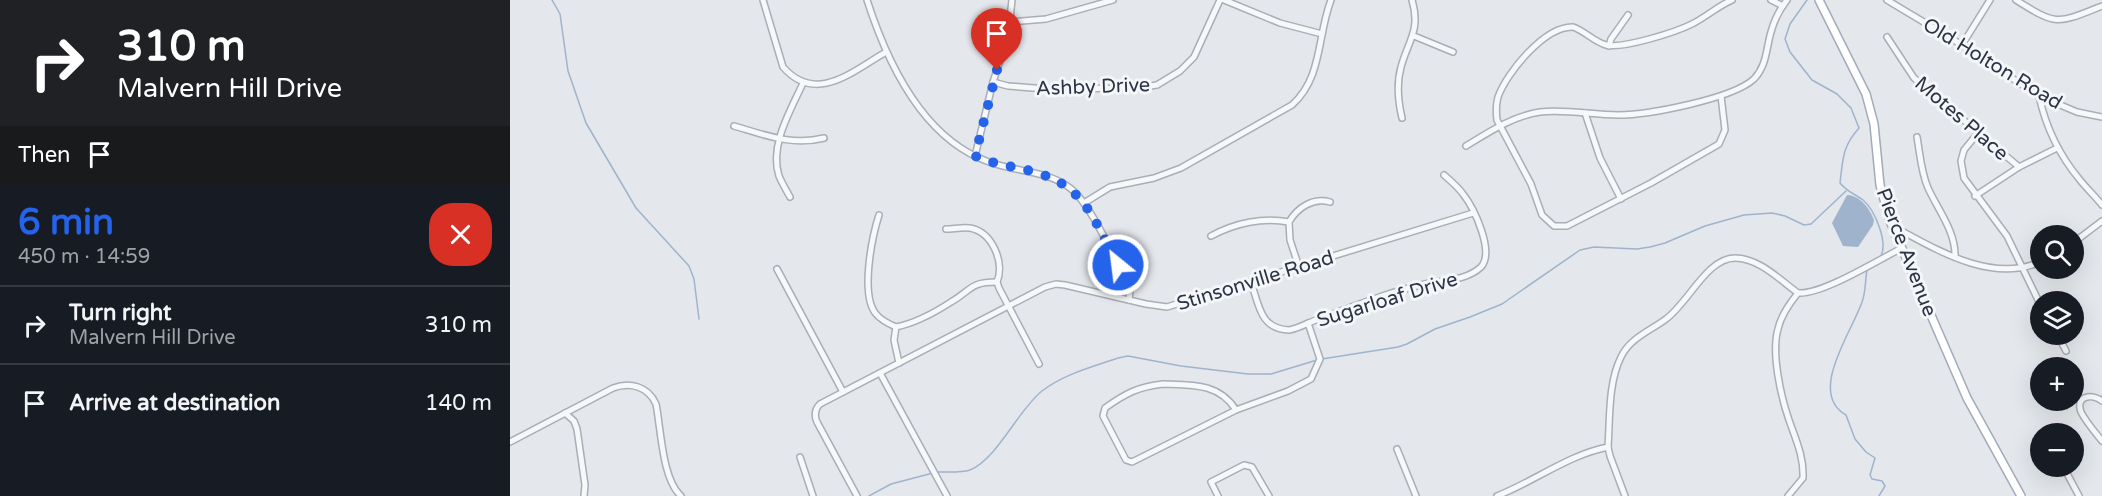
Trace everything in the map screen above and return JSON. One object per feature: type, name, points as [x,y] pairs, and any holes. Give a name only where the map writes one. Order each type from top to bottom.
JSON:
[{"type":"main road","name":"Pierce Avenue","points":[[1819,0],[1858,75],[1871,109],[1880,185],[1890,221],[1967,398],[2021,496]]},
{"type":"street","points":[[763,0],[783,67],[803,83],[816,86],[825,85],[886,52]]},
{"type":"street","points":[[867,0],[886,52],[905,86],[931,120],[954,142],[975,156],[998,165],[1054,178],[1071,189],[1084,204],[1129,285],[1129,300]]},
{"type":"street","points":[[975,156],[1010,21],[1012,0]]},
{"type":"street","points":[[1010,21],[1046,19],[1113,0]]},
{"type":"street","points":[[1222,0],[1280,23],[1322,34]]},
{"type":"street","name":"Ashby Drive","points":[[993,82],[1008,86],[1046,89],[1138,88],[1157,84],[1173,77],[1189,63],[1198,50],[1222,0]]},
{"type":"street","points":[[1084,204],[1110,187],[1154,178],[1180,168],[1285,110],[1298,99],[1312,78],[1330,0]]},
{"type":"street","points":[[1402,118],[1398,80],[1402,62],[1414,36],[1415,13],[1412,0]]},
{"type":"street","points":[[1721,96],[1725,130],[1719,144],[1621,199],[1567,226],[1555,226],[1542,215],[1532,184],[1500,126],[1496,109],[1497,99],[1503,87],[1520,62],[1550,35],[1562,28],[1573,27],[1609,46],[1623,45],[1670,33],[1690,25],[1732,0]]},
{"type":"street","points":[[1771,0],[1783,6]]},
{"type":"street","points":[[1466,146],[1515,119],[1539,112],[1633,114],[1721,96],[1744,86],[1761,70],[1768,54],[1770,33],[1787,0]]},
{"type":"street","name":"Old Holton Road","points":[[1887,0],[1962,45],[2039,96],[2077,112],[2102,117]]},
{"type":"street","points":[[1962,45],[1990,0]]},
{"type":"street","points":[[2016,0],[2047,19],[2055,20],[2070,18],[2102,6]]},
{"type":"street","points":[[1609,46],[1611,39],[1628,15]]},
{"type":"street","points":[[1414,36],[1453,51]]},
{"type":"street","name":"Motes Place","points":[[1887,37],[1914,78],[2019,167]]},
{"type":"street","points":[[790,197],[779,176],[777,160],[780,139],[803,83]]},
{"type":"street","points":[[2039,96],[2044,119],[2057,148],[2081,182],[2102,205]]},
{"type":"street","points":[[1585,113],[1600,158],[1621,199]]},
{"type":"street","points":[[734,126],[780,139],[804,142],[824,138]]},
{"type":"street","points":[[1978,133],[1964,150],[1962,161],[1964,178],[1975,196],[2007,236],[2034,291]]},
{"type":"street","points":[[1917,137],[1923,173],[1950,232],[1955,246],[1955,257]]},
{"type":"street","points":[[1975,196],[2019,167],[2057,148]]},
{"type":"street","name":"Sugarloaf Drive","points":[[1251,282],[1262,314],[1273,327],[1289,330],[1424,284],[1455,280],[1475,270],[1481,266],[1486,254],[1484,237],[1463,195],[1444,175]]},
{"type":"street","points":[[1299,267],[1290,240],[1289,222],[1301,207],[1323,200],[1330,201]]},
{"type":"street","name":"Stinsonville Road","points":[[857,496],[815,418],[816,407],[1045,287],[1056,284],[1167,307],[1473,213]]},
{"type":"street","points":[[879,215],[869,265],[870,300],[875,314],[896,327],[911,324],[953,302],[976,284],[997,282]]},
{"type":"street","points":[[1211,236],[1220,231],[1261,220],[1289,222]]},
{"type":"street","points":[[1890,221],[1898,229],[1955,257],[1995,268],[2023,268],[2030,266]]},
{"type":"street","points":[[2084,235],[2102,221]]},
{"type":"street","points":[[946,229],[969,228],[986,237],[999,256],[997,282],[1039,364]]},
{"type":"street","points":[[1625,496],[1608,447],[1617,365],[1624,350],[1677,310],[1713,266],[1730,258],[1747,259],[1798,293],[1804,293],[1821,288],[1902,248]]},
{"type":"street","points":[[777,269],[843,392]]},
{"type":"street","points":[[1788,496],[1803,478],[1803,460],[1785,405],[1776,344],[1777,331],[1782,318],[1798,293]]},
{"type":"street","points":[[1236,410],[1232,403],[1218,391],[1190,385],[1163,384],[1143,386],[1130,392],[1105,408],[1103,416],[1126,460],[1134,463],[1236,410],[1288,391],[1311,379],[1320,359],[1308,323]]},
{"type":"street","points":[[896,327],[894,340],[899,363]]},
{"type":"street","points":[[2063,345],[2066,351]]},
{"type":"street","points":[[879,373],[947,496]]},
{"type":"street","points":[[510,442],[620,385],[635,386],[647,391],[656,404],[671,483],[681,496]]},
{"type":"street","points":[[2102,401],[2096,397],[2086,397],[2082,399],[2080,405],[2082,413],[2102,441]]},
{"type":"street","points":[[565,413],[574,421],[577,429],[585,485],[584,496]]},
{"type":"street","points":[[1497,496],[1580,455],[1608,447]]},
{"type":"street","points":[[1397,449],[1416,496]]},
{"type":"street","points":[[800,457],[813,496]]},
{"type":"street","points":[[1218,496],[1211,482],[1244,465],[1252,467],[1269,496]]},
{"type":"street","points":[[2069,477],[2079,496]]},
{"type":"water","points":[[1847,195],[1864,203],[1874,220],[1858,247],[1843,246],[1832,223]]},
{"type":"waterway","points":[[552,0],[560,14],[568,71],[586,123],[636,208],[689,266],[694,279],[699,319]]},
{"type":"waterway","points":[[1807,0],[1790,24],[1785,39],[1790,52],[1812,80],[1837,94],[1851,108],[1859,128],[1846,147],[1840,183],[1863,200],[1872,211],[1882,235],[1881,256]]},
{"type":"waterway","points":[[1322,359],[1398,347],[1435,329],[1502,304],[1580,250],[1594,247],[1637,249],[1650,247],[1705,226],[1744,215],[1772,213],[1804,225],[1811,224],[1846,191]]},
{"type":"waterway","points":[[1867,270],[1863,298],[1842,345],[1831,377],[1831,392],[1835,405],[1846,415],[1855,439],[1866,452],[1875,458],[1870,475],[1872,479],[1882,481],[1885,486],[1879,496]]},
{"type":"waterway","points":[[938,472],[966,471],[980,464],[1042,391],[1069,375],[1118,358],[1128,356],[1181,366],[1248,374],[1271,374],[1317,360]]},
{"type":"waterway","points":[[869,496],[891,484],[933,473]]},
{"type":"route","points":[[997,70],[975,156],[998,165],[1031,171],[1058,180],[1071,189],[1080,197],[1118,265]]}]
